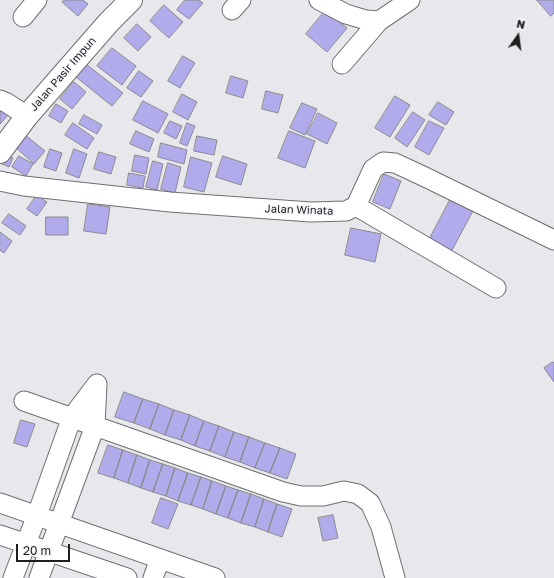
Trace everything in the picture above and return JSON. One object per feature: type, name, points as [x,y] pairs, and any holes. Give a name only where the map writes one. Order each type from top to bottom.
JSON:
[{"type":"street","points":[[22,17],[37,0]]},
{"type":"street","name":"Jalan Pasir Impun","points":[[0,152],[27,116],[108,22],[131,0]]},
{"type":"street","points":[[342,64],[378,21],[410,0]]},
{"type":"street","points":[[324,1],[346,14],[366,20],[378,21]]},
{"type":"street","points":[[0,100],[27,116]]},
{"type":"street","points":[[496,288],[356,206],[373,169],[382,162],[395,163],[554,240]]},
{"type":"street","name":"Jalan Winata","points":[[0,181],[24,186],[178,203],[311,212],[346,211],[356,206]]},
{"type":"street","points":[[13,578],[72,417],[97,384],[95,426],[39,578]]},
{"type":"street","points":[[24,401],[282,492],[301,496],[323,496],[344,490],[358,494],[370,503],[381,527],[396,578]]},
{"type":"street","points":[[0,502],[215,578]]},
{"type":"street","points":[[0,535],[127,578]]},
{"type":"street","points":[[153,578],[160,559]]},
{"type":"building","points":[[64,0],[83,0],[88,4],[78,16],[62,2]]},
{"type":"building","points":[[185,0],[199,0],[203,3],[189,19],[177,10]]},
{"type":"building","points":[[537,0],[554,0],[554,13],[551,16]]},
{"type":"building","points":[[164,5],[183,22],[169,38],[150,21]]},
{"type":"building","points":[[325,11],[347,28],[327,52],[306,34]]},
{"type":"building","points":[[137,24],[151,37],[138,51],[124,38]]},
{"type":"building","points":[[112,48],[136,66],[122,85],[97,66]]},
{"type":"building","points":[[183,56],[195,63],[180,88],[168,81]]},
{"type":"building","points":[[86,64],[123,93],[112,106],[76,77]]},
{"type":"building","points":[[139,71],[153,81],[141,97],[127,88]]},
{"type":"building","points":[[231,76],[248,81],[243,98],[226,93]]},
{"type":"building","points":[[74,82],[86,92],[72,109],[60,99]]},
{"type":"building","points":[[266,91],[283,95],[278,113],[262,109]]},
{"type":"building","points":[[182,94],[197,102],[188,120],[173,112]]},
{"type":"building","points":[[395,96],[410,105],[390,137],[375,128]]},
{"type":"building","points":[[143,101],[168,114],[158,133],[133,120]]},
{"type":"building","points":[[438,102],[454,112],[446,125],[429,115]]},
{"type":"building","points":[[302,103],[317,109],[305,135],[290,128]]},
{"type":"building","points":[[56,104],[68,111],[61,123],[49,116]]},
{"type":"building","points":[[5,106],[11,112],[0,124],[0,111]]},
{"type":"building","points":[[413,112],[425,120],[407,147],[395,138]]},
{"type":"building","points":[[318,113],[337,123],[327,144],[307,134]]},
{"type":"building","points":[[84,115],[102,125],[97,134],[79,124]]},
{"type":"building","points":[[170,121],[182,126],[176,139],[164,133]]},
{"type":"building","points":[[429,121],[444,128],[429,155],[415,147]]},
{"type":"building","points":[[73,123],[94,138],[87,149],[65,135]]},
{"type":"building","points":[[187,123],[195,126],[187,146],[180,143]]},
{"type":"building","points":[[136,131],[154,139],[149,152],[130,144]]},
{"type":"building","points":[[289,131],[315,141],[305,168],[278,158]]},
{"type":"building","points":[[24,134],[45,151],[34,164],[14,146]]},
{"type":"building","points":[[197,136],[217,140],[214,155],[194,151]]},
{"type":"building","points":[[161,143],[187,150],[184,164],[158,157]]},
{"type":"building","points":[[50,149],[62,153],[56,171],[44,167]]},
{"type":"building","points":[[74,149],[87,154],[79,178],[66,173]]},
{"type":"building","points":[[99,152],[116,157],[111,174],[94,169]]},
{"type":"building","points":[[4,154],[13,158],[9,167],[0,163]]},
{"type":"building","points":[[135,155],[149,158],[146,174],[132,171]]},
{"type":"building","points":[[19,156],[33,164],[26,176],[12,167]]},
{"type":"building","points":[[223,156],[247,164],[241,185],[216,177]]},
{"type":"building","points":[[191,157],[212,163],[204,192],[184,187]]},
{"type":"building","points":[[153,161],[163,164],[157,190],[146,187]]},
{"type":"building","points":[[168,163],[181,167],[175,193],[161,189]]},
{"type":"building","points":[[129,173],[145,176],[143,188],[127,185]]},
{"type":"building","points":[[384,174],[401,181],[390,209],[373,202]]},
{"type":"building","points":[[37,195],[47,202],[37,216],[27,209]]},
{"type":"building","points":[[451,198],[474,209],[451,252],[429,240]]},
{"type":"building","points":[[88,204],[110,207],[106,234],[84,231]]},
{"type":"building","points":[[9,214],[26,226],[20,235],[2,223]]},
{"type":"building","points":[[46,217],[68,217],[68,235],[46,235]]},
{"type":"building","points":[[351,228],[381,234],[375,262],[345,255]]},
{"type":"building","points":[[0,232],[12,241],[4,253],[0,250]]},
{"type":"building","points":[[553,362],[554,363],[554,382],[544,368]]},
{"type":"building","points":[[124,392],[143,399],[134,423],[115,417]]},
{"type":"building","points":[[143,399],[159,404],[150,429],[134,423]]},
{"type":"building","points":[[159,404],[174,410],[165,435],[150,429]]},
{"type":"building","points":[[174,410],[190,415],[181,440],[165,435]]},
{"type":"building","points":[[190,415],[204,421],[195,446],[181,440]]},
{"type":"building","points":[[21,420],[35,424],[27,447],[14,443]]},
{"type":"building","points":[[204,421],[219,426],[210,451],[195,446]]},
{"type":"building","points":[[219,426],[234,432],[225,457],[210,451]]},
{"type":"building","points":[[234,432],[249,437],[240,462],[225,457]]},
{"type":"building","points":[[249,437],[265,443],[255,468],[240,462]]},
{"type":"building","points":[[265,443],[280,448],[270,473],[255,468]]},
{"type":"building","points":[[108,445],[123,450],[114,478],[98,473]]},
{"type":"building","points":[[280,448],[296,454],[287,479],[270,473]]},
{"type":"building","points":[[123,450],[137,455],[128,483],[114,478]]},
{"type":"building","points":[[137,455],[150,460],[141,488],[128,483]]},
{"type":"building","points":[[150,460],[163,464],[153,492],[141,488]]},
{"type":"building","points":[[163,464],[175,468],[166,496],[153,492]]},
{"type":"building","points":[[175,468],[188,473],[178,501],[166,496]]},
{"type":"building","points":[[188,473],[201,477],[191,505],[178,501]]},
{"type":"building","points":[[201,477],[212,481],[203,509],[191,505]]},
{"type":"building","points":[[212,481],[226,486],[216,514],[203,509]]},
{"type":"building","points":[[226,486],[238,490],[228,518],[216,514]]},
{"type":"building","points":[[238,490],[251,494],[241,523],[228,518]]},
{"type":"building","points":[[251,494],[264,499],[255,527],[241,523]]},
{"type":"building","points":[[161,498],[178,504],[168,529],[152,523]]},
{"type":"building","points":[[264,499],[277,504],[268,532],[255,527]]},
{"type":"building","points":[[277,504],[292,509],[282,537],[268,532]]},
{"type":"building","points":[[333,515],[338,538],[323,541],[318,518]]}]
